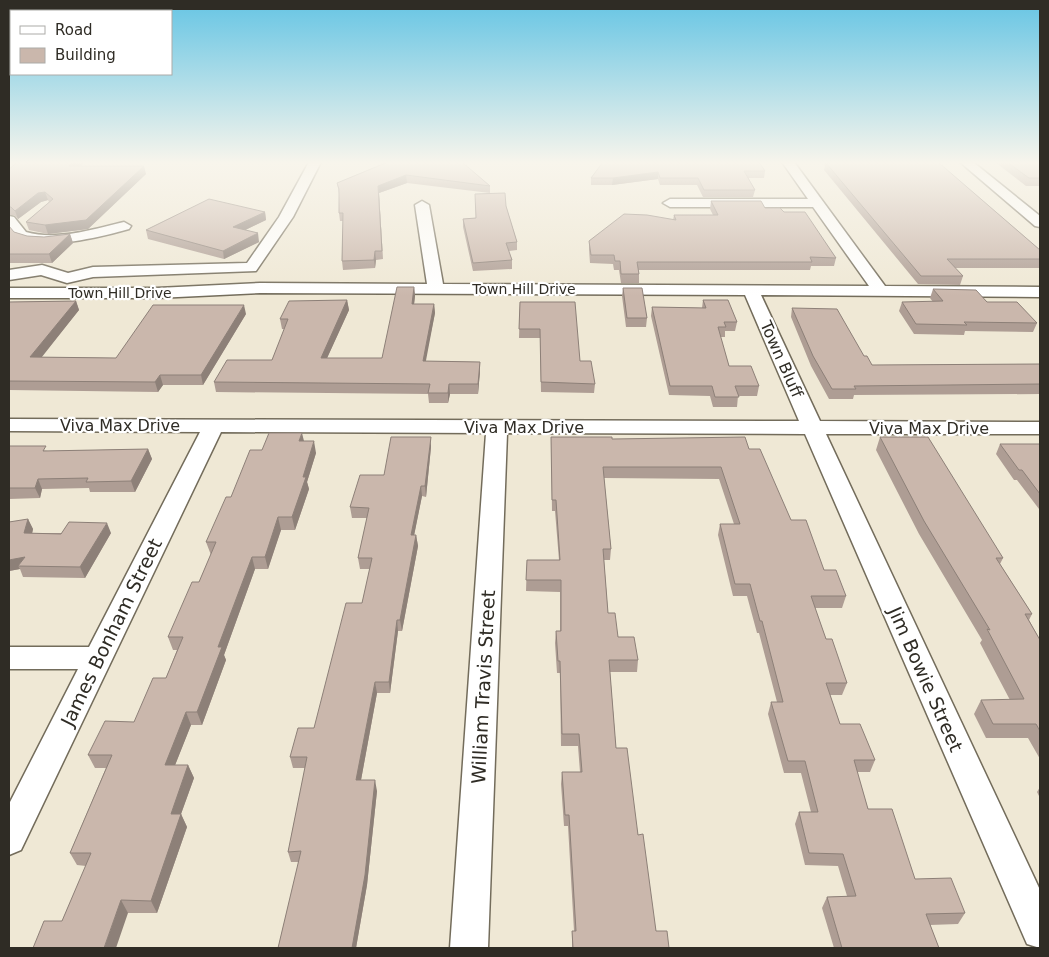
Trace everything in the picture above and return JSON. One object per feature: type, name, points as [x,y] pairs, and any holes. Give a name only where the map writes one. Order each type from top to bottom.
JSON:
[{"type":"street","points":[[9,275],[42,270],[67,278],[93,272],[251,268],[259,262],[290,207]]},
{"type":"street","points":[[422,207],[436,289]]},
{"type":"street","points":[[821,207],[880,291]]},
{"type":"street","points":[[1019,207],[1040,224]]},
{"type":"street","points":[[17,225],[23,236],[34,238],[66,238],[92,235],[124,226]]},
{"type":"street","name":"Town Hill Drive","points":[[9,293],[164,293],[260,288],[1040,292]]},
{"type":"street","name":"Town Bluff","points":[[751,291],[813,428]]},
{"type":"street","name":"Viva Max Drive","points":[[9,425],[1040,428]]},
{"type":"street","name":"James Bonham Street","points":[[9,839],[213,426]]},
{"type":"street","name":"William Travis Street","points":[[470,948],[497,427]]},
{"type":"street","name":"Jim Bowie Street","points":[[813,428],[1040,931]]},
{"type":"street","points":[[9,658],[99,658]]},
{"type":"building","points":[[9,207],[21,207],[15,211]]},
{"type":"building","points":[[44,207],[100,207],[86,220],[45,225],[26,222]]},
{"type":"building","points":[[193,207],[242,207],[265,212],[233,227],[258,233],[223,251],[146,230]]},
{"type":"building","points":[[339,207],[379,207],[382,251],[375,251],[374,260],[342,261],[343,213],[339,213]]},
{"type":"building","points":[[476,207],[506,207],[517,242],[506,243],[512,260],[473,263],[463,219],[476,218]]},
{"type":"building","points":[[714,207],[764,207],[780,208],[784,212],[805,212],[836,258],[810,257],[812,262],[637,262],[639,274],[621,274],[620,261],[615,261],[614,255],[591,255],[589,241],[624,214],[647,215],[676,220],[674,215],[718,215]]},
{"type":"building","points":[[863,207],[990,207],[1040,250],[1040,259],[947,259],[963,276],[921,276]]},
{"type":"building","points":[[9,226],[14,232],[27,236],[44,237],[70,234],[49,254],[9,254]]},
{"type":"building","points":[[397,287],[414,287],[412,304],[434,304],[423,361],[480,362],[478,384],[449,384],[448,393],[428,393],[430,384],[214,382],[227,360],[272,360],[288,319],[280,319],[289,301],[347,300],[321,358],[382,358]]},
{"type":"building","points":[[623,288],[642,288],[647,318],[627,318]]},
{"type":"building","points":[[933,289],[976,290],[987,302],[1017,302],[1037,323],[964,322],[967,325],[916,324],[902,302],[943,301]]},
{"type":"building","points":[[703,300],[728,300],[737,322],[724,322],[726,327],[718,327],[729,366],[751,366],[759,386],[735,386],[739,397],[715,397],[712,386],[670,386],[652,307],[706,308]]},
{"type":"building","points":[[76,301],[30,357],[116,358],[153,305],[244,305],[201,375],[160,375],[155,382],[9,381],[9,302]]},
{"type":"building","points":[[520,302],[575,302],[580,361],[591,361],[595,384],[541,382],[540,329],[519,329]]},
{"type":"building","points":[[792,308],[837,309],[864,356],[867,356],[872,365],[1040,364],[1040,384],[854,386],[856,389],[832,389],[813,356]]},
{"type":"building","points":[[269,433],[302,433],[299,441],[314,441],[303,477],[306,477],[292,517],[278,517],[265,557],[252,557],[218,647],[222,647],[197,712],[186,712],[165,765],[188,765],[171,814],[181,814],[151,901],[121,900],[104,948],[33,948],[44,921],[62,921],[91,853],[70,853],[112,755],[88,755],[105,721],[134,722],[153,678],[166,678],[183,637],[168,637],[192,582],[199,582],[216,542],[206,542],[226,497],[231,497],[250,450],[262,450]]},
{"type":"building","points":[[391,437],[431,437],[425,486],[421,486],[411,535],[416,535],[400,620],[397,620],[389,682],[375,682],[356,780],[375,780],[365,875],[352,948],[278,948],[301,851],[288,852],[307,757],[290,757],[298,728],[314,728],[346,603],[362,603],[372,558],[358,558],[369,508],[350,507],[360,475],[384,475]]},
{"type":"building","points":[[551,437],[612,437],[612,439],[745,437],[749,449],[760,449],[791,520],[806,520],[824,570],[836,570],[846,596],[811,596],[826,639],[832,639],[847,683],[826,683],[840,724],[860,724],[875,760],[854,760],[868,809],[892,809],[915,879],[951,878],[965,913],[926,914],[939,948],[842,948],[827,897],[856,896],[843,854],[809,853],[799,812],[818,812],[805,761],[788,761],[771,702],[783,702],[762,621],[760,621],[750,584],[735,584],[720,524],[740,524],[721,467],[603,467],[611,549],[603,549],[608,613],[615,613],[618,637],[634,637],[638,660],[609,660],[616,748],[627,748],[638,835],[643,834],[656,931],[667,931],[669,948],[573,948],[572,931],[576,931],[569,815],[565,815],[562,772],[582,772],[579,734],[562,734],[560,661],[558,661],[556,631],[561,631],[561,580],[526,580],[527,560],[560,560],[556,500],[552,500]]},
{"type":"building","points":[[880,437],[928,437],[1003,558],[996,558],[1032,614],[1025,614],[1040,640],[1040,731],[1036,724],[993,724],[981,700],[1024,699],[987,629],[990,630],[924,521]]},
{"type":"building","points":[[1000,444],[1040,444],[1040,494],[1022,470],[1019,470]]},
{"type":"building","points":[[9,446],[46,446],[43,451],[148,449],[131,481],[86,482],[88,478],[38,479],[35,488],[9,488]]},
{"type":"building","points":[[28,519],[24,533],[61,534],[69,522],[107,523],[80,567],[18,566],[25,557],[9,560],[9,522]]}]
